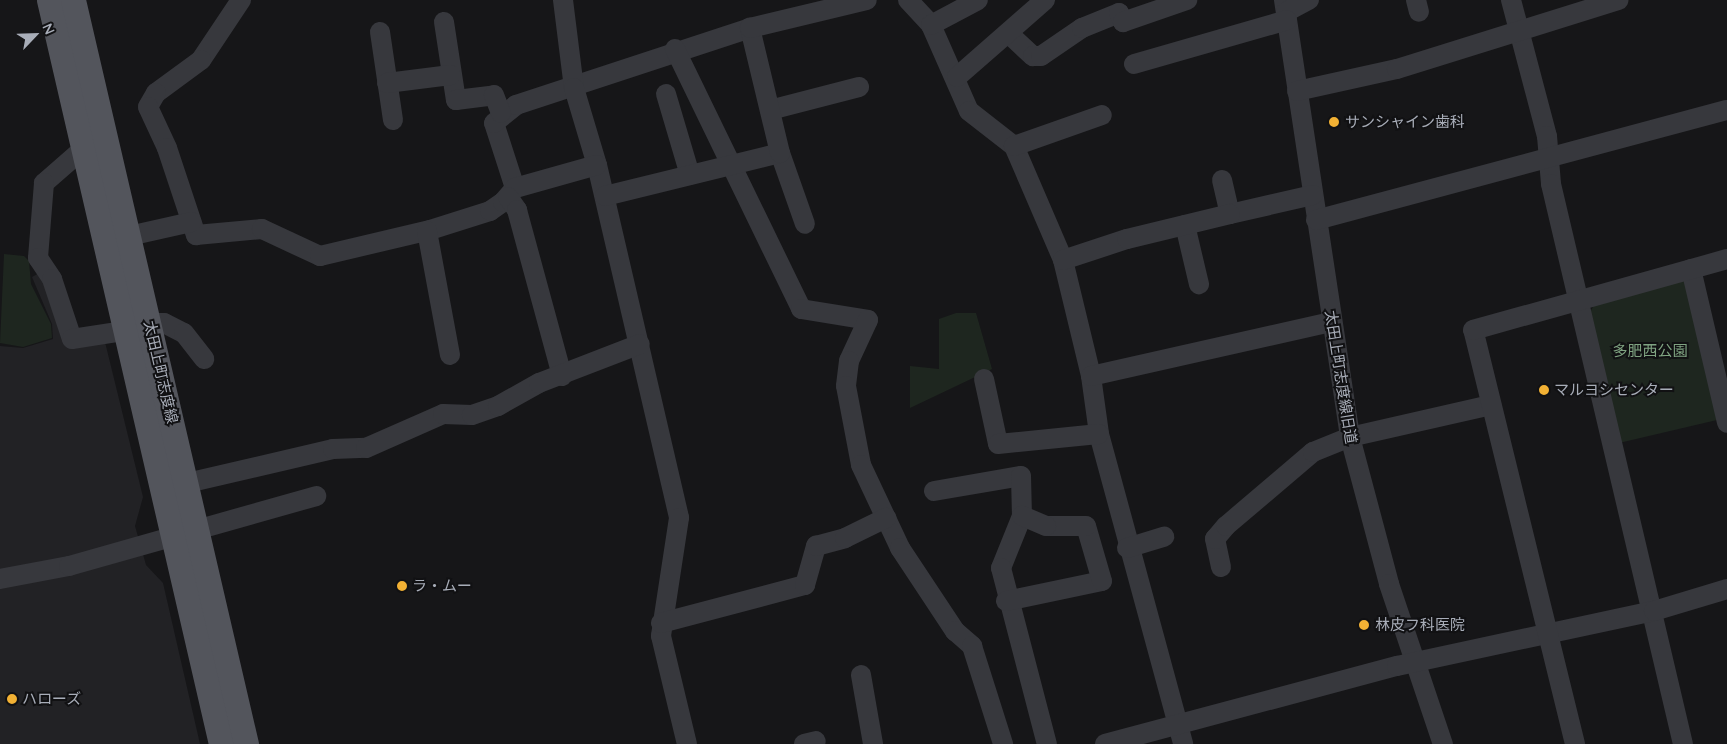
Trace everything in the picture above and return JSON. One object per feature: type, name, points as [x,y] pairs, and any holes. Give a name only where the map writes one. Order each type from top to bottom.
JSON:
[{"type":"main road","name":"太田上町志度線","points":[[49,0],[221,744]]},
{"type":"main road","name":"太田上町志度線","points":[[73,0],[188,484],[246,744]]},
{"type":"street","points":[[241,0],[201,60],[156,93],[148,106],[167,148],[196,234],[262,229],[320,256],[427,231],[490,211],[511,192],[597,165]]},
{"type":"street","points":[[563,0],[574,88],[605,196],[679,518],[678,544],[661,623],[687,744]]},
{"type":"street","points":[[562,376],[494,123],[501,113],[574,88],[675,49],[750,28],[801,7],[867,0]]},
{"type":"street","points":[[908,0],[931,25],[957,77],[969,111],[1014,146],[1063,260],[1091,376],[1099,434],[1127,548],[1179,722],[1183,744]]},
{"type":"street","points":[[931,25],[978,0]]},
{"type":"street","points":[[957,77],[1045,0]]},
{"type":"street","points":[[1008,33],[1034,56],[1041,56],[1082,28],[1118,13],[1123,22],[1187,0]]},
{"type":"street","points":[[1134,64],[1286,11],[1309,0]]},
{"type":"street","points":[[1511,0],[1549,160],[1579,301],[1654,611],[1683,744]]},
{"type":"street","points":[[1297,91],[1396,69],[1619,0]]},
{"type":"street","name":"太田上町志度線旧道","points":[[1286,11],[1331,322],[1350,437],[1415,662],[1443,744]]},
{"type":"street","points":[[444,22],[450,75],[456,100],[494,95],[501,113]]},
{"type":"street","points":[[750,28],[780,154],[805,224]]},
{"type":"street","points":[[380,32],[393,120]]},
{"type":"street","points":[[675,49],[801,309],[868,320],[849,361],[846,386],[861,464],[886,518],[955,631],[972,646],[1003,744]]},
{"type":"street","points":[[387,83],[450,75]]},
{"type":"street","points":[[770,110],[859,87]]},
{"type":"street","points":[[690,175],[669,102],[702,104]]},
{"type":"street","points":[[1316,220],[1549,160],[1727,110]]},
{"type":"street","points":[[1014,146],[1102,116]]},
{"type":"street","points":[[83,149],[44,183],[38,258],[52,279],[72,339],[124,331]]},
{"type":"street","points":[[605,196],[780,154]]},
{"type":"street","points":[[1222,180],[1230,214]]},
{"type":"street","points":[[1063,260],[1185,225],[1313,195]]},
{"type":"street","points":[[129,236],[191,222]]},
{"type":"street","points":[[1185,225],[1199,284]]},
{"type":"street","points":[[427,231],[450,355]]},
{"type":"street","points":[[1575,744],[1551,634],[1473,330],[1727,259]]},
{"type":"street","points":[[1691,269],[1727,423]]},
{"type":"street","points":[[1091,376],[1331,322]]},
{"type":"street","points":[[150,323],[164,323],[184,333],[204,359]]},
{"type":"street","points":[[188,484],[333,449],[366,448],[444,414],[472,416],[498,406],[539,383],[562,376],[640,344]]},
{"type":"street","points":[[984,379],[998,444],[1099,434]]},
{"type":"street","points":[[1221,567],[1215,539],[1226,526],[1290,468],[1350,437],[1491,405]]},
{"type":"street","points":[[934,491],[1021,476],[1022,516],[1001,568],[1006,601],[1047,744]]},
{"type":"street","points":[[0,579],[69,566],[316,496]]},
{"type":"street","points":[[1006,601],[1102,581],[1086,526],[1046,526],[1022,516]]},
{"type":"street","points":[[661,623],[805,585],[816,546],[845,538],[886,518]]},
{"type":"street","points":[[1127,548],[1164,537]]},
{"type":"street","points":[[1104,744],[1179,722],[1415,662],[1654,611],[1727,589]]},
{"type":"street","points":[[861,675],[873,744]]},
{"type":"shaded area","points":[[39,273],[69,347],[105,342],[143,497],[135,526],[146,565],[163,583],[200,744],[0,744],[0,346],[23,348],[53,339],[52,324],[32,277]]},
{"type":"green space","points":[[4,254],[24,256],[29,261],[31,284],[51,324],[52,338],[23,347],[0,343]]},
{"type":"green space","name":"多肥西公園","points":[[1681,280],[1687,283],[1717,420],[1619,443],[1589,314],[1594,305]]},
{"type":"green space","points":[[956,313],[976,313],[992,369],[910,408],[910,366],[939,369],[939,319]]},
{"type":"place","name":"サンシャイン歯科","points":[[1334,122]]},
{"type":"place","name":"マルヨシセンター","points":[[1544,390]]},
{"type":"place","name":"ラ・ムー","points":[[402,586]]},
{"type":"place","name":"林皮フ科医院","points":[[1364,625]]},
{"type":"place","name":"ハローズ","points":[[12,699]]}]
